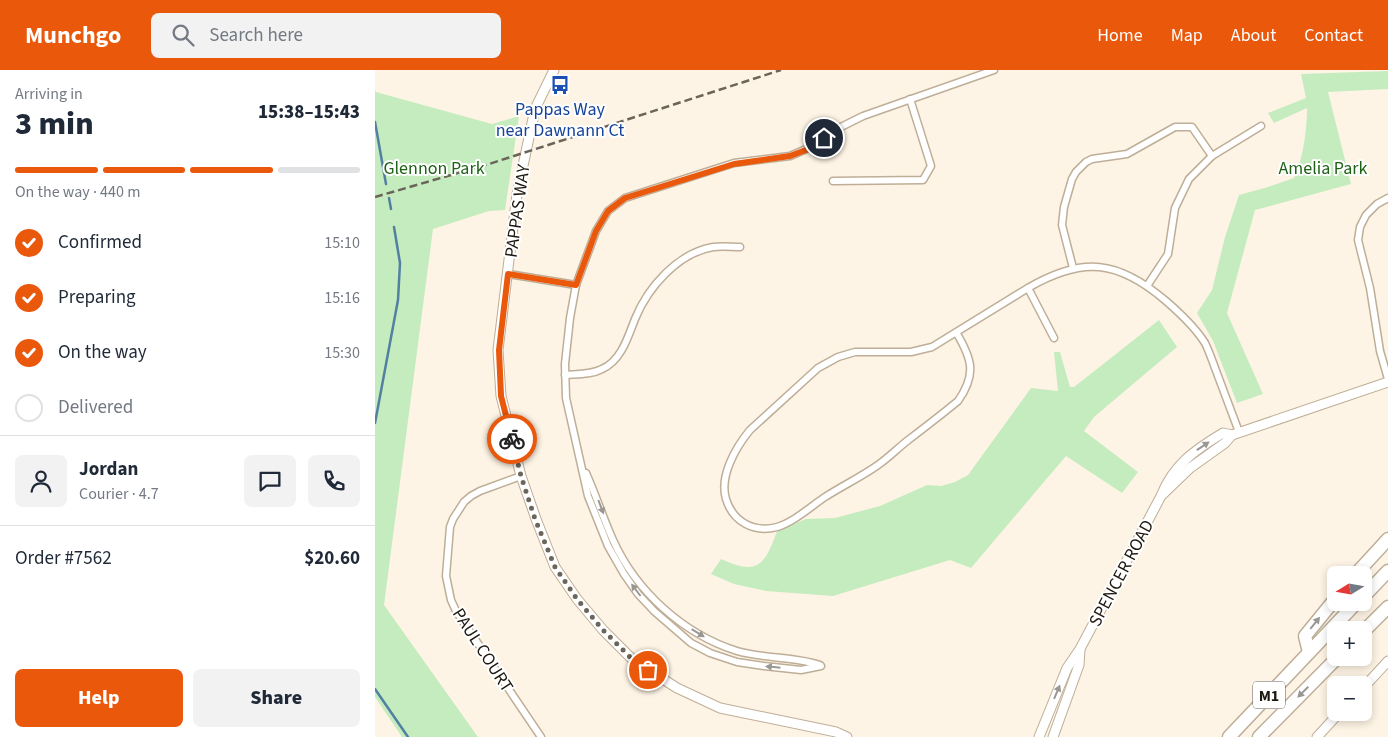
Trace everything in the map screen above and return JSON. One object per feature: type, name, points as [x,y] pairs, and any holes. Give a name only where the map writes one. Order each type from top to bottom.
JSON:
[{"type":"highway","points":[[1363,566],[1388,539]]},
{"type":"highway","points":[[1373,587],[1388,571]]},
{"type":"highway","points":[[1372,623],[1388,607]]},
{"type":"highway","points":[[1309,652],[1305,636],[1327,609]]},
{"type":"highway","name":"M1","points":[[1229,737],[1348,611]]},
{"type":"highway","name":"M1","points":[[1259,737],[1329,666]]},
{"type":"street","name":"PAPPAS WAY","points":[[553,70],[535,109],[517,194],[499,350],[501,396],[521,476],[535,519],[555,567],[577,599],[603,630],[633,660],[677,688],[720,708],[836,732],[847,737]]},
{"type":"street","points":[[582,462],[613,540],[642,586],[659,605],[695,632],[717,643],[747,653],[809,662],[821,666],[801,670],[737,662],[709,653],[691,643],[654,611],[638,594],[624,574],[608,546],[588,496],[582,462],[566,398],[565,375],[570,318],[576,285],[596,231],[608,211],[625,198],[734,164],[790,156],[811,148],[837,129],[863,116],[994,70]]},
{"type":"street","points":[[833,181],[923,180],[931,166],[910,99]]},
{"type":"street","points":[[1147,286],[1168,254],[1175,208],[1189,179],[1212,156],[1261,126]]},
{"type":"street","points":[[1073,268],[1063,234],[1063,216],[1072,179],[1075,172],[1086,162],[1092,159],[1127,154],[1175,127],[1193,127],[1212,156]]},
{"type":"street","points":[[1388,198],[1377,204],[1366,215],[1360,227],[1358,240],[1371,290],[1379,351],[1388,381]]},
{"type":"street","points":[[565,375],[602,370],[610,364],[625,345],[636,316],[655,286],[685,258],[700,250],[715,247],[740,247]]},
{"type":"street","points":[[956,332],[968,351],[971,365],[971,377],[966,390],[958,401],[878,465],[789,522],[778,527],[763,529],[751,527],[738,519],[728,506],[724,492],[725,477],[742,440],[750,430],[818,368],[837,357],[855,352],[911,352],[932,347],[956,332],[1028,288],[1054,274],[1073,268],[1095,267],[1119,271],[1147,286],[1196,329],[1206,345],[1235,434]]},
{"type":"street","points":[[508,274],[576,285]]},
{"type":"street","points":[[1028,288],[1054,338]]},
{"type":"street","name":"SPENCER ROAD","points":[[1039,737],[1067,668],[1080,649],[1161,496],[1187,464],[1225,443],[1235,434],[1388,381]]},
{"type":"street","name":"PAUL COURT","points":[[521,476],[480,491],[471,496],[460,507],[450,527],[446,576],[451,600],[456,611],[541,737]]},
{"type":"street","name":"SPENCER ROAD","points":[[1053,737],[1079,665],[1080,649]]},
{"type":"street","points":[[1372,679],[1388,662]]},
{"type":"street","points":[[1049,711],[1061,716]]},
{"type":"street","points":[[1317,737],[1332,721]]},
{"type":"green space","name":"Amelia Park","points":[[1388,71],[1388,89],[1328,92],[1351,184],[1255,210],[1227,313],[1263,394],[1237,403],[1213,341],[1197,313],[1212,290],[1225,237],[1239,195],[1294,178],[1297,171],[1304,144],[1307,108],[1274,123],[1268,113],[1306,98],[1301,74]]},
{"type":"green space","name":"Glennon Park","points":[[375,90],[376,92],[492,124],[519,116],[505,210],[489,211],[433,229],[384,605],[478,737],[402,737],[375,697]]},
{"type":"green space","points":[[1159,320],[1177,347],[1094,417],[1084,431],[1138,472],[1122,493],[1066,456],[971,568],[950,560],[833,596],[766,591],[734,584],[711,574],[721,559],[744,567],[752,567],[758,564],[764,559],[777,531],[806,519],[835,518],[880,506],[927,485],[941,486],[955,482],[968,475],[1031,388],[1058,391],[1054,352],[1060,352],[1070,387],[1074,387]]},
{"type":"waterway","points":[[375,122],[386,184]]},
{"type":"waterway","points":[[389,198],[391,209]]},
{"type":"waterway","points":[[375,423],[398,300],[400,263],[394,227]]},
{"type":"waterway","points":[[375,689],[408,737]]},
{"type":"railway","points":[[375,197],[489,164],[781,70]]},
{"type":"way so far","points":[[512,439],[521,476],[535,519],[555,567],[577,599],[603,630],[633,660],[648,670]]},
{"type":"place","name":"Pappas Way near Dawnann Ct","points":[[560,85]]},
{"type":"route","points":[[512,439],[501,396],[499,350],[508,274],[576,285],[596,231],[608,211],[625,198],[734,164],[790,156],[811,148],[824,138]]}]
